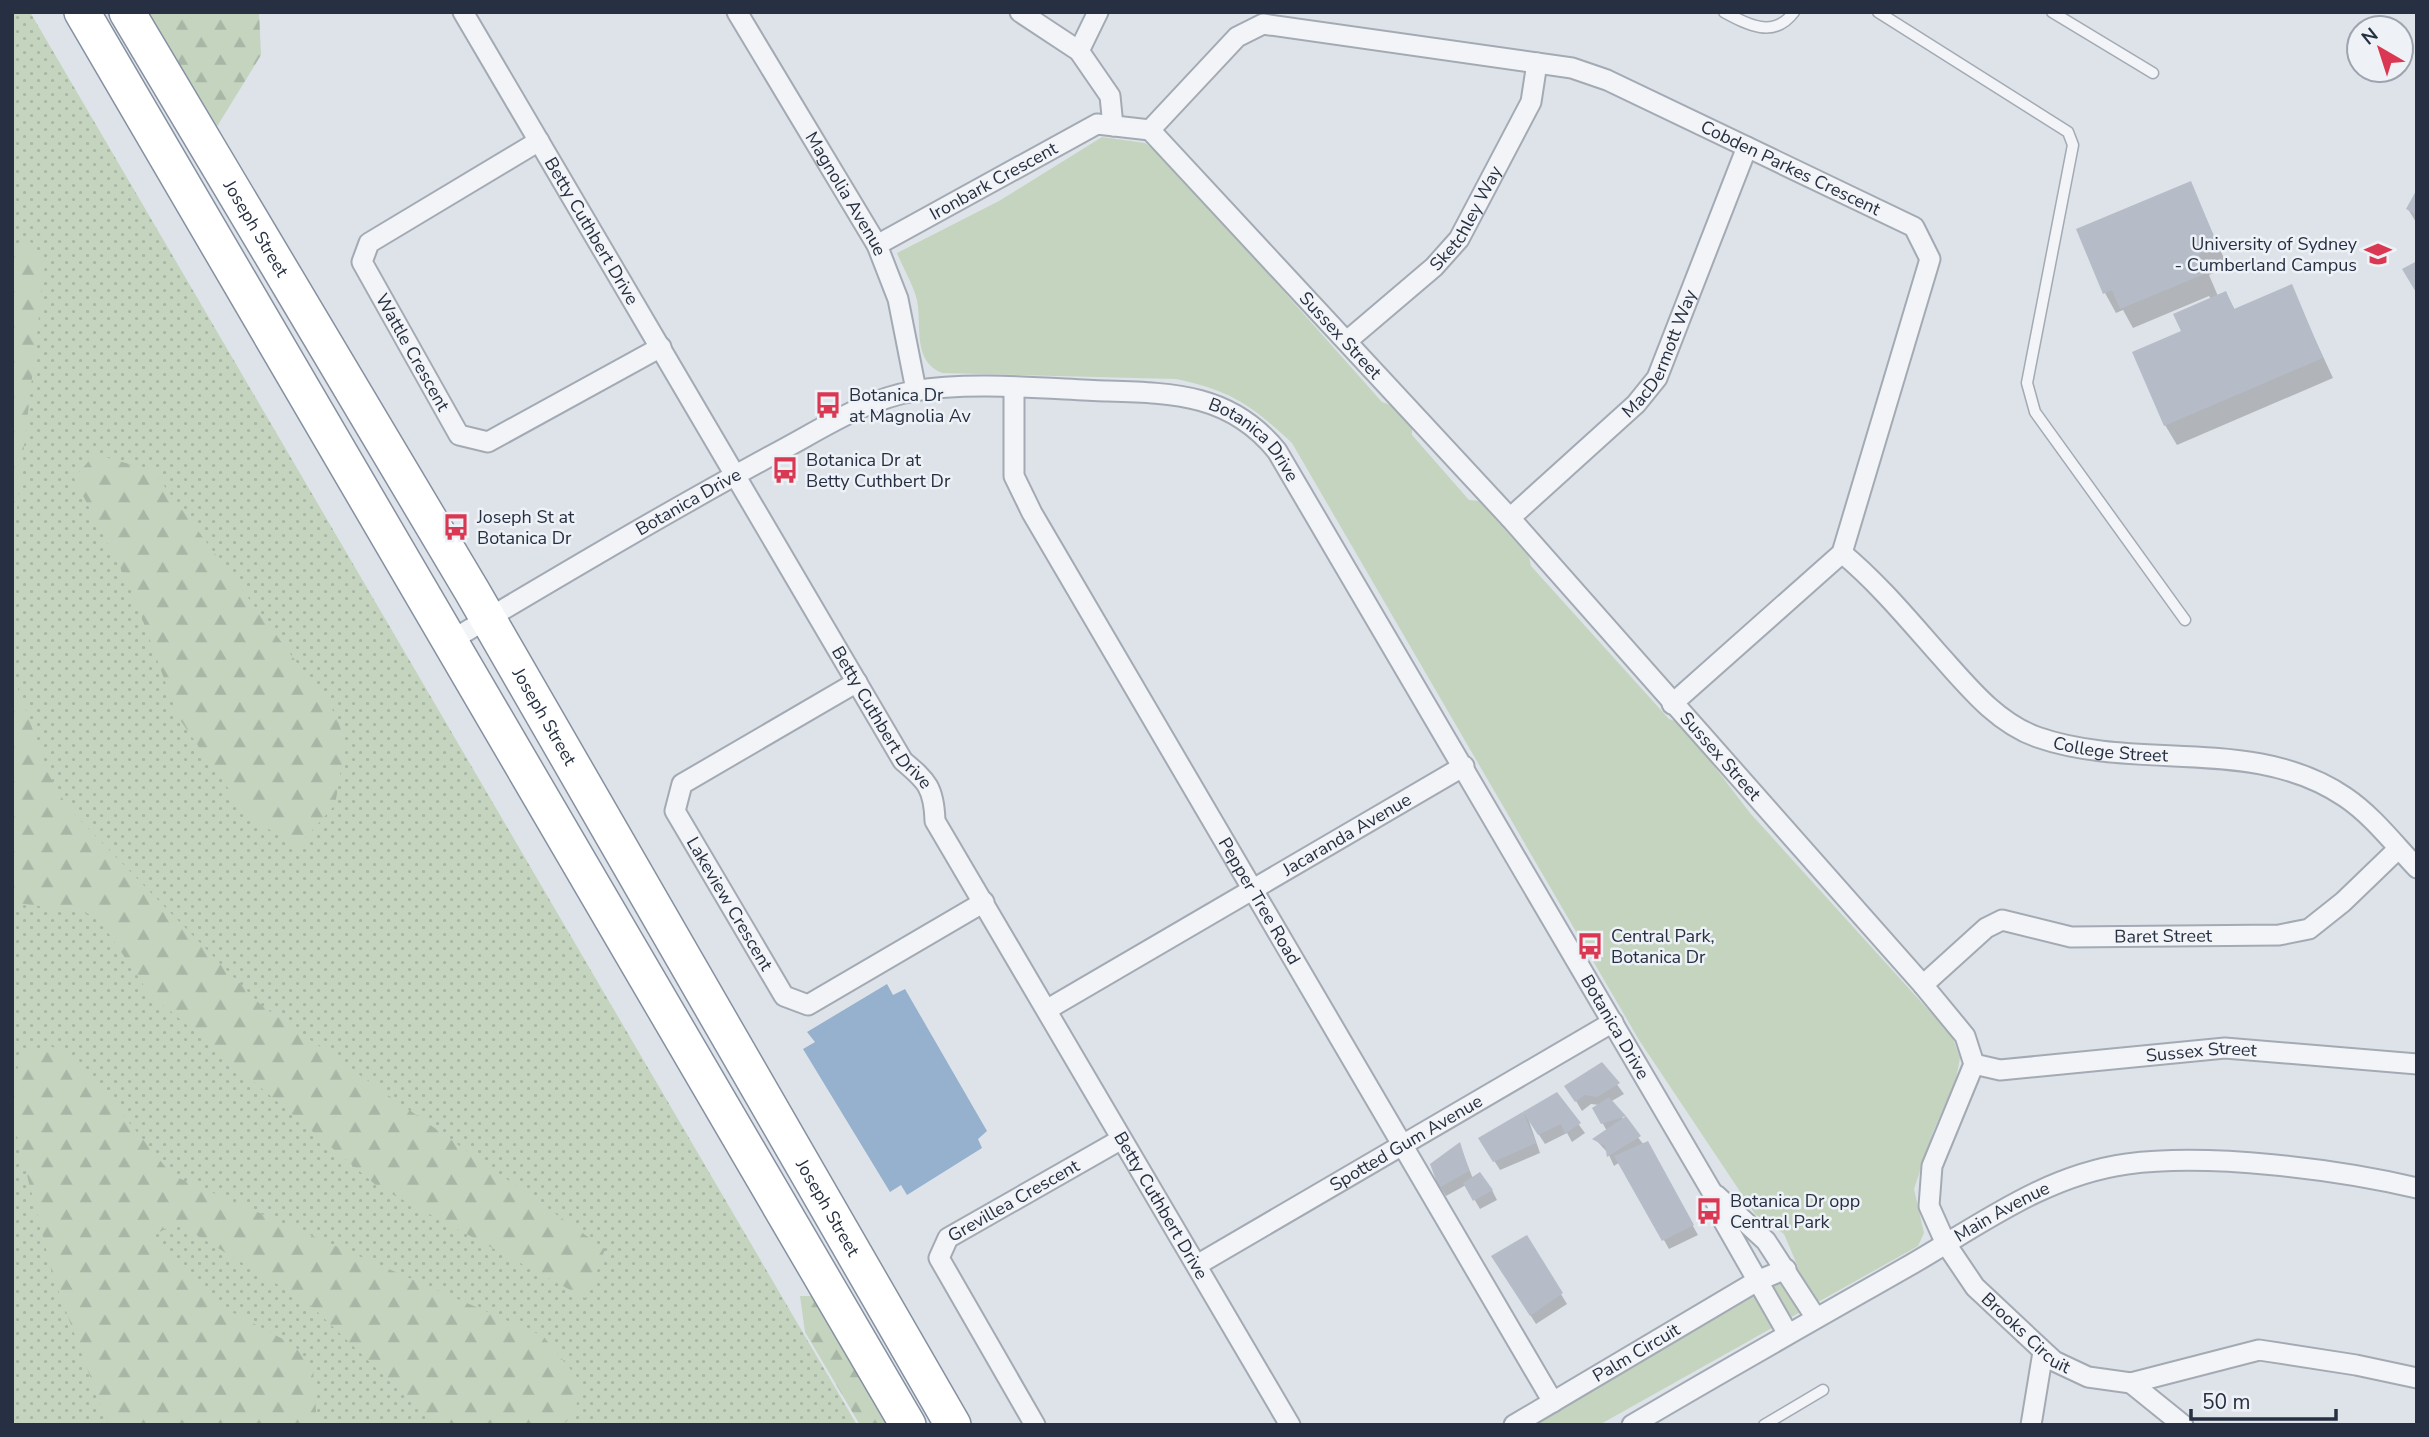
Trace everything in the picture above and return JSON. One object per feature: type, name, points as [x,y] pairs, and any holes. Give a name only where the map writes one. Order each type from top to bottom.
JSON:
[{"type":"highway","points":[[82,12],[908,1425]]},
{"type":"highway","name":"Joseph Street","points":[[127,12],[488,619],[953,1425]]},
{"type":"street","name":"Betty Cuthbert Drive","points":[[463,12],[903,761],[925,780],[934,798],[935,821],[1048,1009],[1120,1140],[1290,1425]]},
{"type":"street","name":"Magnolia Avenue","points":[[737,12],[877,245],[898,299],[916,390]]},
{"type":"street","points":[[1020,12],[1079,51],[1110,96],[1113,126]]},
{"type":"street","points":[[1079,51],[1098,12]]},
{"type":"street","name":"Cobden Parkes Crescent","points":[[1150,130],[1237,37],[1263,24],[1572,68],[1607,80],[1914,227],[1930,258],[1842,553]]},
{"type":"street","name":"Sketchley Way","points":[[1347,341],[1434,267],[1459,239],[1531,102],[1537,63]]},
{"type":"street","name":"Ironbark Crescent","points":[[877,245],[1097,124],[1150,130]]},
{"type":"street","name":"Sussex Street","points":[[1150,130],[1510,518],[1923,985],[1965,1036],[1974,1064],[2000,1070],[2225,1048],[2417,1065]]},
{"type":"street","name":"Wattle Crescent","points":[[539,141],[369,243],[362,262],[459,435],[488,442],[661,347]]},
{"type":"street","name":"MacDermott Way","points":[[1510,518],[1636,404],[1657,378],[1747,147]]},
{"type":"street","name":"Botanica Drive","points":[[450,641],[736,475],[855,411],[916,390],[1014,388],[1136,392],[1208,401],[1247,419],[1277,451],[1464,766],[1712,1192],[1757,1281],[1788,1334]]},
{"type":"street","name":"Pepper Tree Road","points":[[1014,388],[1014,476],[1032,513],[1553,1402]]},
{"type":"street","points":[[1672,704],[1842,553]]},
{"type":"street","name":"College Street","points":[[1842,553],[1863,570],[1969,688],[2003,720],[2036,737],[2075,747],[2276,765],[2315,779],[2347,799],[2417,868]]},
{"type":"street","name":"Lakeview Crescent","points":[[857,682],[682,784],[676,811],[682,822],[784,996],[808,1005],[984,902]]},
{"type":"street","name":"Jacaranda Avenue","points":[[1048,1009],[1464,766]]},
{"type":"street","name":"Baret Street","points":[[1923,985],[1986,928],[2002,920],[2071,937],[2279,935],[2309,929],[2343,902],[2398,849]]},
{"type":"street","name":"Spotted Gum Avenue","points":[[1197,1265],[1612,1022]]},
{"type":"street","name":"Brooks Circuit","points":[[1974,1064],[1928,1180],[1929,1206],[1946,1244],[1975,1287],[2028,1334],[2043,1352],[2088,1377],[2131,1383],[2259,1350],[2356,1365],[2417,1378]]},
{"type":"street","name":"Grevillea Crescent","points":[[1035,1425],[939,1258],[947,1238],[1120,1140]]},
{"type":"street","name":"Main Avenue","points":[[1632,1425],[1946,1244],[2008,1205],[2086,1173],[2125,1164],[2223,1163],[2385,1180],[2417,1188]]},
{"type":"street","name":"Botanica Drive","points":[[1712,1192],[1766,1241],[1816,1318]]},
{"type":"street","name":"Palm Circuit","points":[[1514,1425],[1757,1281],[1786,1269]]},
{"type":"street","points":[[2031,1425],[2043,1352]]},
{"type":"street","points":[[2131,1383],[2183,1425]]},
{"type":"lane","points":[[1724,12],[1751,26],[1771,29],[1785,23],[1794,12]]},
{"type":"lane","points":[[1878,12],[2068,132],[2073,145],[2027,383],[2035,412],[2185,620]]},
{"type":"lane","points":[[2052,12],[2153,73]]},
{"type":"lane","points":[[1764,1425],[1823,1390]]},
{"type":"green space","points":[[12,12],[30,12],[857,1425],[12,1425]]},
{"type":"green space","points":[[143,12],[259,12],[261,55],[213,133]]},
{"type":"green space","points":[[1102,137],[1145,143],[1167,160],[1382,402],[1395,407],[1412,426],[1412,435],[1469,500],[1480,501],[1529,557],[1531,566],[1669,719],[1681,723],[1750,813],[1952,1036],[1960,1058],[1956,1079],[1933,1132],[1914,1189],[1924,1233],[1918,1246],[1599,1425],[1530,1425],[1798,1267],[1784,1234],[1755,1214],[1639,1040],[1292,443],[1240,401],[1212,389],[1176,379],[942,373],[926,360],[922,351],[917,300],[897,253],[999,201]]},
{"type":"green space","points":[[30,241],[45,264],[12,552],[12,254]]},
{"type":"green space","points":[[95,454],[153,471],[337,716],[345,746],[335,805],[298,846],[249,818],[178,717],[132,591],[74,478]]},
{"type":"green space","points":[[12,672],[49,775],[68,808],[261,1005],[605,1249],[587,1299],[377,1186],[149,993],[96,915],[12,902]]},
{"type":"green space","points":[[48,1045],[76,1057],[172,1175],[543,1336],[581,1382],[575,1413],[563,1425],[452,1425],[424,1414],[308,1303],[177,1223],[152,1236],[213,1302],[294,1345],[313,1369],[317,1425],[108,1425],[53,1276],[12,1117],[19,1056]]},
{"type":"green space","points":[[800,1296],[815,1296],[893,1425],[860,1425],[805,1332]]},
{"type":"water","points":[[887,984],[893,995],[905,989],[987,1131],[978,1139],[982,1148],[907,1195],[901,1185],[890,1192],[803,1049],[815,1042],[807,1032]]},
{"type":"building","points":[[2191,181],[2218,246],[2199,254],[2207,273],[2120,309],[2112,290],[2103,294],[2076,229]]},
{"type":"building","points":[[2417,189],[2417,215],[2406,209]]},
{"type":"building","points":[[2417,261],[2417,294],[2402,269]]},
{"type":"building","points":[[2292,284],[2323,358],[2164,426],[2132,352],[2181,331],[2173,314],[2226,291],[2234,309]]},
{"type":"building","points":[[1602,1062],[1620,1083],[1597,1097],[1585,1095],[1575,1102],[1564,1086]]},
{"type":"building","points":[[1557,1092],[1581,1123],[1565,1134],[1561,1124],[1538,1135],[1523,1112],[1536,1143],[1493,1162],[1478,1138]]},
{"type":"building","points":[[1609,1097],[1626,1116],[1601,1124],[1592,1108]]},
{"type":"building","points":[[1626,1116],[1641,1136],[1607,1157],[1605,1146],[1592,1139]]},
{"type":"building","points":[[1648,1141],[1694,1225],[1662,1241],[1614,1156]]},
{"type":"building","points":[[1460,1142],[1469,1171],[1439,1188],[1430,1164]]},
{"type":"building","points":[[1480,1172],[1493,1190],[1473,1201],[1463,1183]]},
{"type":"building","points":[[1527,1235],[1563,1293],[1530,1316],[1491,1256]]},
{"type":"place","name":"University of Sydney - Cumberland Campus","points":[[2378,254]]},
{"type":"place","name":"Botanica Dr at Magnolia Av","points":[[828,405]]},
{"type":"place","name":"Botanica Dr at Betty Cuthbert Dr","points":[[785,470]]},
{"type":"place","name":"Joseph St at Botanica Dr","points":[[456,527]]},
{"type":"place","name":"Central Park, Botanica Dr","points":[[1590,946]]},
{"type":"place","name":"Botanica Dr opp Central Park","points":[[1709,1211]]}]
